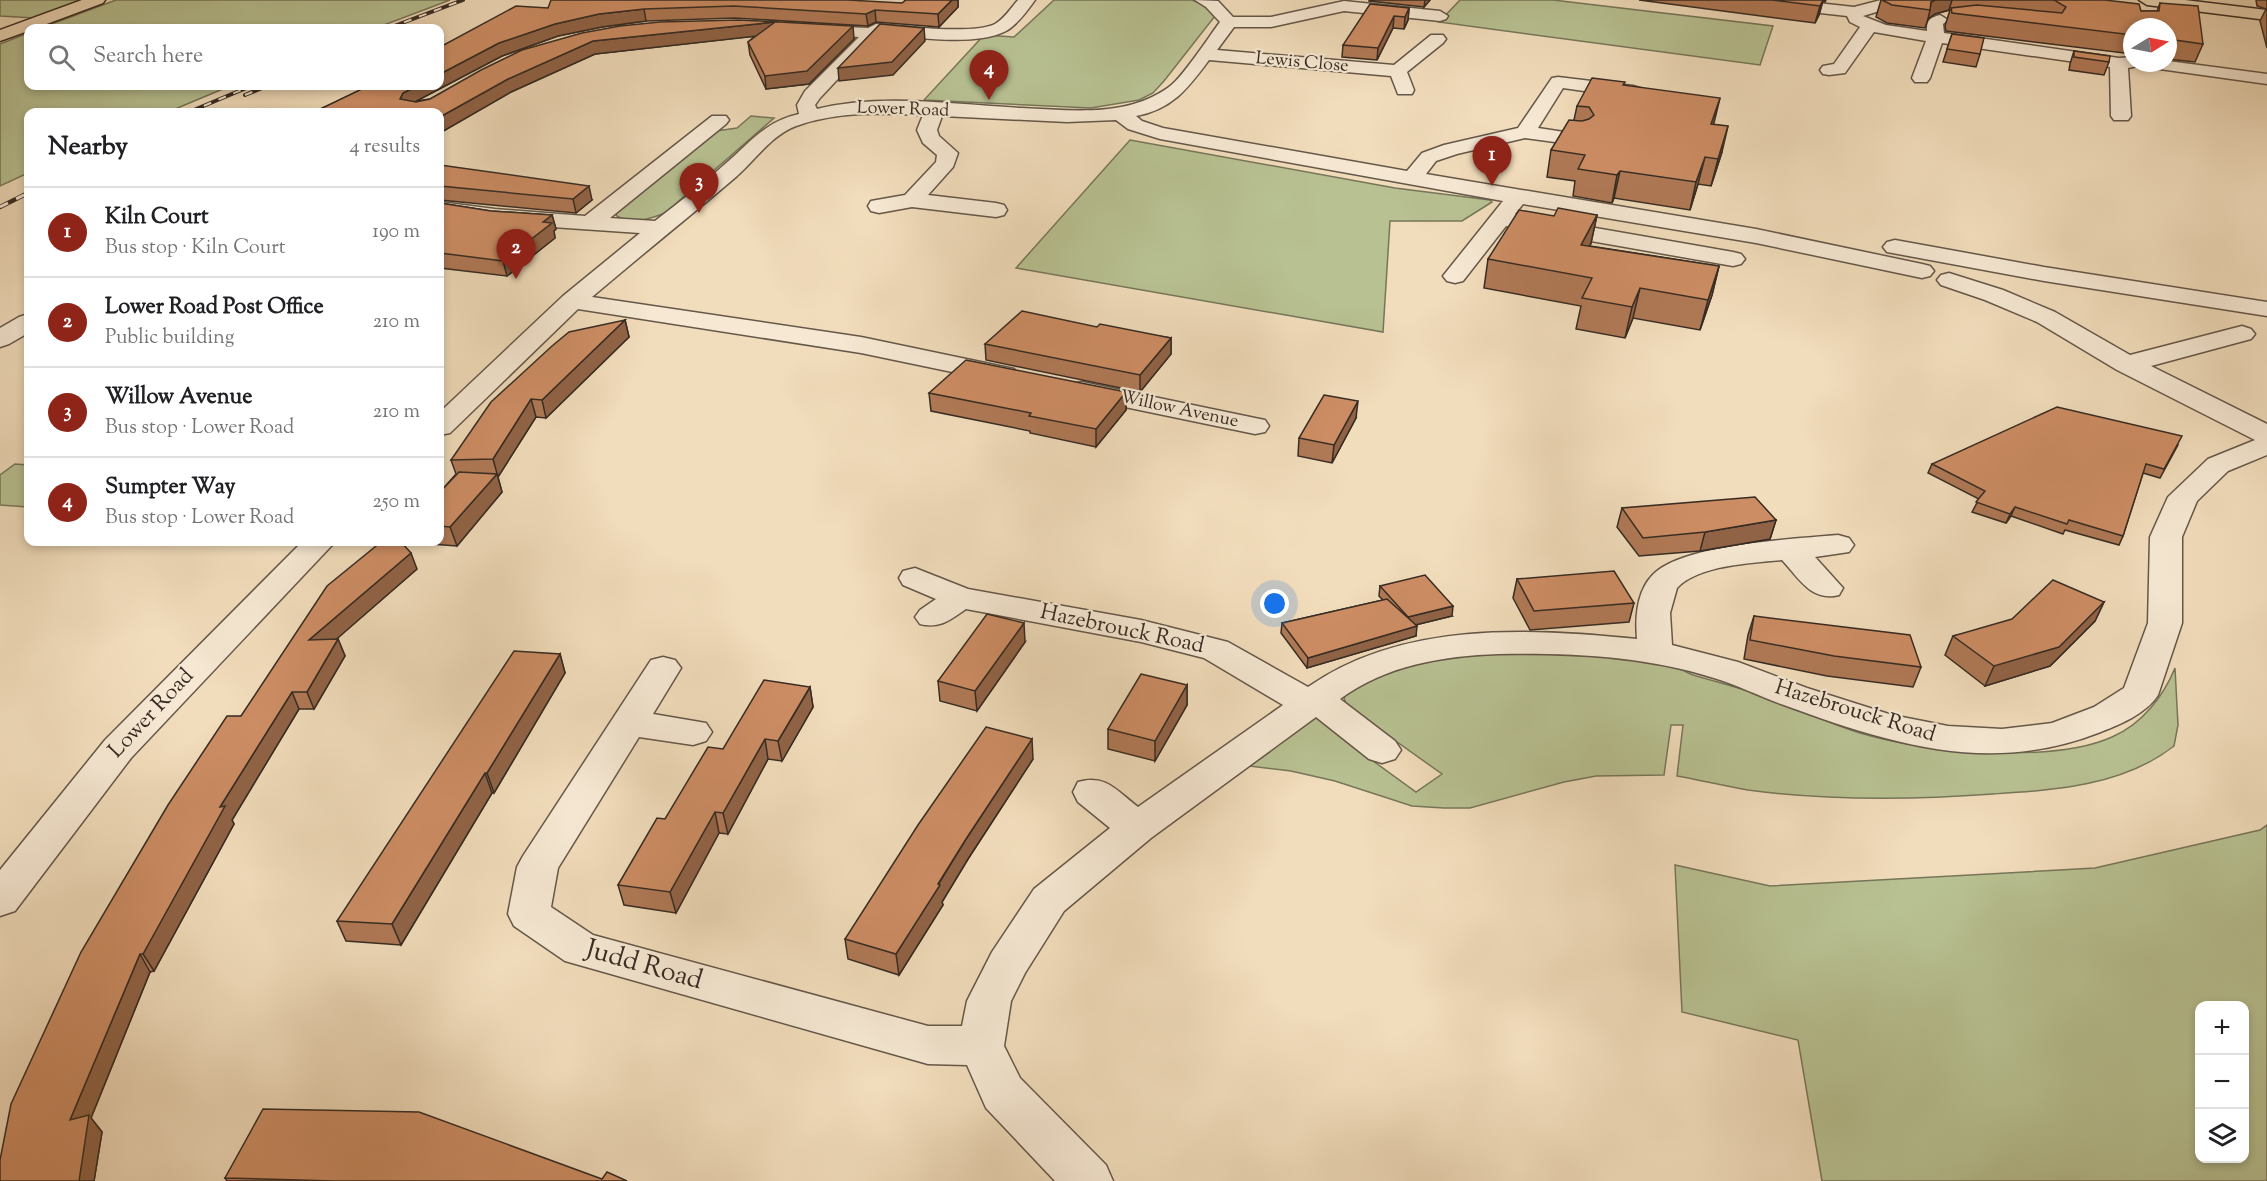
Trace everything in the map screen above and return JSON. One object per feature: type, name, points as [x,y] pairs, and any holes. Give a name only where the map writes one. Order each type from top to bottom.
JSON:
[{"type":"main road","points":[[32,24],[97,0]]},
{"type":"main road","points":[[2146,0],[2267,15]]},
{"type":"main road","points":[[0,36],[24,27]]},
{"type":"street","points":[[809,116],[806,105],[812,95],[871,37],[876,29],[987,32],[1001,27],[1027,0]]},
{"type":"street","points":[[1203,0],[1217,9],[1229,22],[1271,22],[1346,3],[1440,16]]},
{"type":"street","points":[[1748,0],[1854,12],[1898,0]]},
{"type":"street","points":[[1854,12],[1856,19],[1869,26],[2123,63]]},
{"type":"street","points":[[1921,78],[1936,37],[1935,22],[1953,18]]},
{"type":"street","name":"Lower Road","points":[[444,423],[572,301],[731,170],[772,132],[789,122],[842,109],[877,107],[1068,116],[1121,114],[1144,109],[1177,90],[1229,22]]},
{"type":"street","points":[[1828,70],[1839,69],[1858,45],[1869,26]]},
{"type":"street","points":[[790,29],[872,33]]},
{"type":"street","points":[[1406,90],[1398,71],[1432,42],[1409,44]]},
{"type":"street","name":"Lewis Close","points":[[1205,54],[1398,71]]},
{"type":"street","points":[[2177,67],[2267,79]]},
{"type":"street","points":[[2121,116],[2125,72]]},
{"type":"street","points":[[1525,132],[1558,82],[1650,94]]},
{"type":"street","points":[[912,200],[946,163],[948,153],[930,139],[927,130],[935,110]]},
{"type":"street","points":[[1121,114],[1146,130],[1517,197],[1743,234],[1922,271]]},
{"type":"street","points":[[590,223],[719,120]]},
{"type":"street","points":[[1412,178],[1429,157],[1525,132],[1576,139]]},
{"type":"street","points":[[1455,276],[1517,197]]},
{"type":"street","points":[[879,206],[912,200],[996,210]]},
{"type":"street","points":[[444,209],[495,216],[659,228]]},
{"type":"street","points":[[1500,218],[1733,259]]},
{"type":"street","points":[[1743,234],[1751,225],[1799,229],[2044,274],[2267,309]]},
{"type":"street","points":[[1994,295],[2044,282],[2044,274]]},
{"type":"street","points":[[1949,280],[1994,295],[2046,317],[2126,364],[2267,435]]},
{"type":"street","points":[[572,301],[861,345],[1023,378]]},
{"type":"street","points":[[0,339],[24,324]]},
{"type":"street","points":[[2126,364],[2242,334]]},
{"type":"street","name":"Willow Avenue","points":[[1058,386],[1255,426]]},
{"type":"street","name":"Hazebrouck Road","points":[[981,1046],[989,1001],[1007,964],[1049,900],[1137,828],[1344,678],[1383,661],[1432,650],[1483,644],[1561,642],[1654,652],[1726,670],[1794,696],[1887,726],[1948,739],[2002,742],[2057,735],[2108,716],[2140,695],[2165,623],[2166,537],[2183,497],[2218,465],[2267,445]]},
{"type":"street","points":[[1654,652],[1652,625],[1656,597],[1668,578],[1688,568],[1721,558],[1838,545]]},
{"type":"street","name":"Lower Road","points":[[2,892],[117,749],[315,546]]},
{"type":"street","points":[[1790,550],[1827,588]]},
{"type":"street","name":"Hazebrouck Road","points":[[915,578],[960,598],[1141,631],[1216,650],[1311,701]]},
{"type":"street","points":[[932,617],[960,598]]},
{"type":"street","name":"Judd Road","points":[[663,668],[631,723],[538,867],[529,914],[580,949],[928,1045],[981,1046]]},
{"type":"street","points":[[1311,701],[1382,750]]},
{"type":"street","points":[[631,723],[693,732]]},
{"type":"street","points":[[1092,792],[1137,828]]},
{"type":"street","points":[[981,1046],[1003,1093],[1088,1181]]},
{"type":"green space","points":[[0,0],[81,0],[34,18],[0,16]]},
{"type":"green space","points":[[116,0],[450,0],[387,24],[52,24]]},
{"type":"green space","points":[[1054,0],[1192,0],[1208,6],[1215,16],[1164,81],[1153,93],[1139,100],[1091,108],[924,100],[984,35],[1014,37]]},
{"type":"green space","points":[[1460,0],[1553,0],[1773,26],[1760,65],[1439,22]]},
{"type":"green space","points":[[24,35],[24,90],[220,90],[178,108],[24,108],[24,175],[0,186],[0,44]]},
{"type":"green space","points":[[751,116],[774,118],[665,213],[634,221],[617,216],[615,213],[716,131],[737,128]]},
{"type":"green space","points":[[1130,140],[1395,188],[1492,202],[1462,221],[1390,221],[1383,332],[1016,268]]},
{"type":"green space","points":[[15,464],[24,465],[24,507],[0,505],[0,475]]},
{"type":"green space","points":[[1572,653],[1676,667],[1693,675],[1758,694],[1847,729],[1886,740],[1952,750],[2023,753],[2087,745],[2123,731],[2142,717],[2158,699],[2175,668],[2178,725],[2174,746],[2133,770],[2111,778],[2064,788],[1962,796],[1840,798],[1779,794],[1677,776],[1683,725],[1671,725],[1664,775],[1596,776],[1564,782],[1470,808],[1412,806],[1335,781],[1291,771],[1249,766],[1313,717],[1328,719],[1369,758],[1416,792],[1442,774],[1355,712],[1346,704],[1344,698],[1349,692],[1359,685],[1394,670],[1419,663],[1495,654]]},
{"type":"green space","points":[[2267,825],[2267,1181],[1822,1181],[1798,1040],[1682,1012],[1675,865],[1770,886],[2095,868],[2260,830]]},
{"type":"building","points":[[551,0],[848,0],[902,3],[906,0],[952,0],[938,14],[875,10],[866,14],[734,6],[644,9],[599,14],[555,24],[499,43],[444,72],[444,45],[516,6],[548,8]]},
{"type":"building","points":[[1772,0],[1823,0],[1820,6]]},
{"type":"building","points":[[1882,0],[1935,0],[1931,2],[1930,10],[1892,5]]},
{"type":"building","points":[[2054,0],[2105,0],[2139,4],[2141,11],[2159,11],[2160,3],[2198,6],[2203,44],[2177,40],[2177,18],[2123,18],[2123,34],[1952,13],[1951,8],[1977,5],[2062,13],[2066,7]]},
{"type":"building","points":[[1370,4],[1409,8],[1405,17],[1394,16],[1378,48],[1343,45]]},
{"type":"building","points":[[739,20],[853,26],[807,71],[765,76],[748,42],[775,22],[593,41],[508,79],[444,115],[444,108],[322,108],[360,90],[409,90],[403,93],[400,99],[416,102],[430,99],[522,50],[582,33],[660,22]]},
{"type":"building","points":[[880,24],[924,28],[892,62],[838,68]]},
{"type":"building","points":[[1952,34],[1984,38],[1980,54],[1947,49]]},
{"type":"building","points":[[2074,51],[2110,56],[2109,62],[2074,57]]},
{"type":"building","points":[[1592,78],[1625,82],[1623,85],[1720,98],[1711,124],[1728,126],[1718,159],[1705,157],[1696,182],[1620,171],[1617,175],[1578,169],[1585,155],[1551,150],[1569,120],[1582,121],[1594,115],[1589,107],[1577,106]]},
{"type":"building","points":[[444,166],[589,186],[573,199],[444,186]]},
{"type":"building","points":[[444,204],[491,211],[552,215],[543,222],[552,223],[503,261],[444,254]]},
{"type":"building","points":[[1558,208],[1597,215],[1581,245],[1719,266],[1708,300],[1640,288],[1632,307],[1582,298],[1592,278],[1488,259],[1519,210],[1554,216]]},
{"type":"building","points":[[1022,311],[1097,327],[1100,324],[1171,338],[1140,375],[985,344]]},
{"type":"building","points":[[625,320],[542,400],[531,399],[493,459],[451,460],[491,402],[569,332]]},
{"type":"building","points":[[966,360],[1126,392],[1096,429],[1029,416],[1031,413],[929,393]]},
{"type":"building","points":[[1324,395],[1358,401],[1334,445],[1299,438]]},
{"type":"building","points":[[2057,407],[2182,436],[2164,469],[2146,464],[2123,536],[2069,520],[2067,524],[2015,507],[2010,514],[1976,502],[1985,491],[1932,464]]},
{"type":"building","points":[[459,472],[497,474],[450,527],[444,526],[444,488]]},
{"type":"building","points":[[1755,497],[1776,520],[1705,532],[1643,538],[1622,508]]},
{"type":"building","points":[[376,546],[405,546],[411,553],[309,640],[338,639],[307,692],[292,692],[220,807],[225,806],[143,954],[140,954],[70,1120],[89,1115],[79,1181],[0,1181],[0,1160],[11,1104],[81,952],[168,805],[227,716],[241,716],[327,586]]},
{"type":"building","points":[[1614,571],[1634,603],[1534,611],[1517,579]]},
{"type":"building","points":[[1425,575],[1453,606],[1408,617],[1380,586]]},
{"type":"building","points":[[2053,580],[2104,602],[2059,647],[1994,666],[1953,636],[2012,619]]},
{"type":"building","points":[[1387,599],[1417,626],[1308,658],[1282,623]]},
{"type":"building","points":[[987,614],[1024,623],[975,691],[938,681]]},
{"type":"building","points":[[1754,616],[1910,635],[1921,667],[1834,656],[1750,640]]},
{"type":"building","points":[[514,651],[560,654],[392,924],[337,921]]},
{"type":"building","points":[[1141,674],[1187,685],[1155,741],[1108,729]]},
{"type":"building","points":[[764,680],[810,687],[778,741],[765,739],[723,813],[715,812],[670,892],[618,885],[657,818],[665,819],[708,747],[723,749]]},
{"type":"building","points":[[986,727],[1032,739],[966,839],[896,954],[845,939],[918,825]]},
{"type":"building","points":[[263,1109],[419,1112],[602,1179],[607,1172],[627,1181],[335,1181],[225,1178]]},
{"type":"railway","points":[[400,24],[463,0]]},
{"type":"railway","points":[[199,108],[241,90]]},
{"type":"railway","points":[[245,95],[257,90]]},
{"type":"railway","points":[[0,207],[24,195]]},
{"type":"place","name":"Sumpter Way","points":[[989,100]]},
{"type":"place","name":"Kiln Court","points":[[1492,186]]},
{"type":"place","name":"Willow Avenue","points":[[699,213]]},
{"type":"place","name":"Lower Road Post Office","points":[[516,279]]}]
